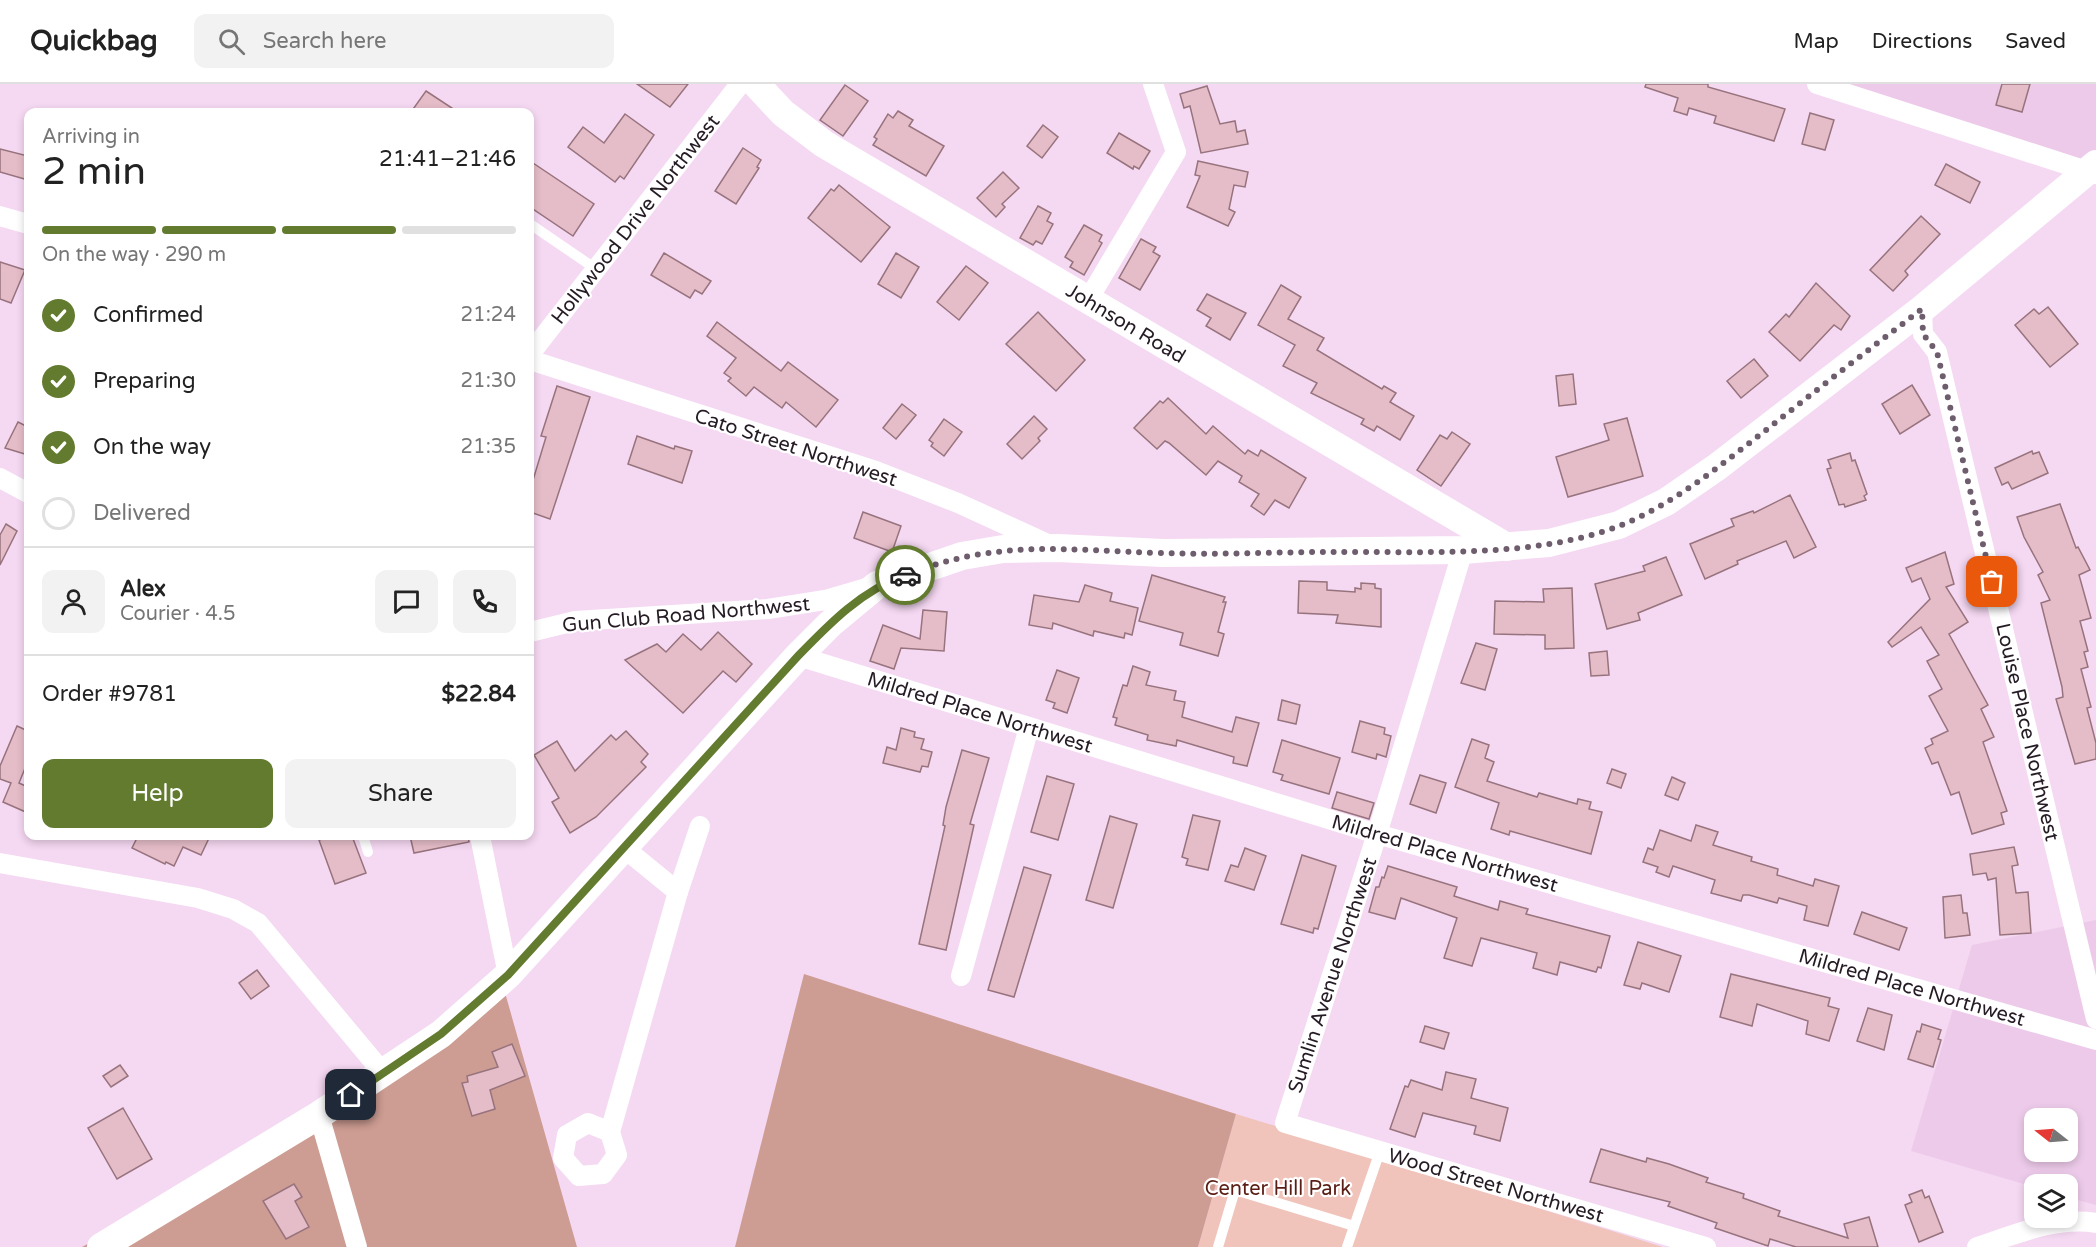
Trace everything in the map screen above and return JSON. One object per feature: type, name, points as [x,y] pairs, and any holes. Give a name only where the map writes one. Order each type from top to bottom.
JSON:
[{"type":"street","name":"Hollywood Drive Northwest","points":[[534,349],[740,84]]},
{"type":"street","name":"Johnson Road","points":[[756,84],[783,113],[824,144],[1507,548]]},
{"type":"street","points":[[1088,300],[1176,152],[1153,84]]},
{"type":"street","points":[[1817,84],[2093,170]]},
{"type":"street","points":[[118,1243],[384,1074],[441,1034],[508,975],[798,656],[830,624],[878,585],[962,556],[1003,549],[1058,548],[1163,554],[1462,550],[1549,543],[1619,525],[1666,502],[1718,467],[1922,309],[2093,170]]},
{"type":"street","points":[[0,216],[24,223]]},
{"type":"street","name":"Louise Place Northwest","points":[[1922,309],[1923,334],[1937,352],[2096,1019]]},
{"type":"street","name":"Cato Street Northwest","points":[[534,361],[876,471],[958,503],[1058,548]]},
{"type":"street","points":[[0,478],[24,491]]},
{"type":"street","name":"Sumlin Avenue Northwest","points":[[1285,1123],[1377,834],[1462,550]]},
{"type":"street","name":"Gun Club Road Northwest","points":[[534,631],[575,621],[768,609],[825,600],[878,585]]},
{"type":"street","name":"Mildred Place Northwest","points":[[798,656],[1377,834],[2096,1040]]},
{"type":"street","points":[[961,976],[1029,727]]},
{"type":"street","points":[[610,1132],[678,892],[700,826]]},
{"type":"street","points":[[481,840],[508,975]]},
{"type":"street","points":[[624,848],[678,892]]},
{"type":"street","points":[[0,863],[198,898],[233,909],[258,923],[384,1074]]},
{"type":"street","points":[[319,1115],[357,1247]]},
{"type":"street","name":"Wood Street Northwest","points":[[1285,1123],[1706,1247]]},
{"type":"street","points":[[1977,1247],[2038,1227],[2072,1222],[2096,1223]]},
{"type":"lane","points":[[534,227],[596,269]]},
{"type":"lane","points":[[364,840],[368,852]]},
{"type":"lane","points":[[1347,1247],[1380,1151]]},
{"type":"lane","points":[[1218,1247],[1235,1190],[1354,1226]]},
{"type":"shaded area","points":[[1836,84],[2096,84],[2096,181]]},
{"type":"shaded area","points":[[2096,920],[2096,1205],[2078,1200],[2078,1174],[2024,1174],[2024,1184],[1911,1151],[1972,945]]},
{"type":"shaded area","points":[[804,974],[1236,1114],[1198,1247],[735,1247]]},
{"type":"shaded area","points":[[500,975],[577,1247],[82,1247],[313,1123]]},
{"type":"green space","name":"Center Hill Park","points":[[1236,1114],[1295,1132],[1663,1247],[1198,1247]]},
{"type":"building","points":[[637,84],[688,84],[670,107]]},
{"type":"building","points":[[1646,84],[1708,84],[1708,87],[1785,109],[1774,141],[1714,123],[1716,116],[1689,108],[1687,115],[1674,111],[1678,98],[1645,87]]},
{"type":"building","points":[[2002,84],[2030,84],[2022,112],[1996,105]]},
{"type":"building","points":[[845,85],[868,101],[843,136],[820,120]]},
{"type":"building","points":[[1207,86],[1220,124],[1235,121],[1237,132],[1245,130],[1248,144],[1201,153],[1190,106],[1184,108],[1180,94]]},
{"type":"building","points":[[426,91],[452,108],[414,108]]},
{"type":"building","points":[[898,111],[913,120],[909,126],[944,146],[926,176],[873,145],[877,139],[874,137],[888,114],[893,118]]},
{"type":"building","points":[[1810,113],[1834,120],[1825,150],[1802,144]]},
{"type":"building","points":[[625,114],[654,135],[624,179],[620,176],[615,182],[568,147],[583,127],[604,143]]},
{"type":"building","points":[[1043,125],[1058,137],[1042,158],[1027,146]]},
{"type":"building","points":[[1119,133],[1150,151],[1139,169],[1134,166],[1133,169],[1107,153]]},
{"type":"building","points":[[743,148],[761,160],[757,167],[759,168],[736,204],[715,191]]},
{"type":"building","points":[[0,149],[24,155],[24,179],[0,172]]},
{"type":"building","points":[[1198,161],[1248,172],[1245,187],[1234,185],[1229,209],[1235,212],[1228,226],[1187,207],[1200,176],[1195,175]]},
{"type":"building","points":[[534,164],[594,204],[573,236],[534,210]]},
{"type":"building","points":[[1946,164],[1980,182],[1970,203],[1935,185]]},
{"type":"building","points":[[1003,172],[1019,188],[1002,204],[1005,207],[996,217],[977,198]]},
{"type":"building","points":[[839,185],[890,227],[861,262],[808,218],[831,189],[834,191]]},
{"type":"building","points":[[1038,206],[1051,213],[1047,221],[1053,224],[1042,244],[1036,241],[1033,245],[1020,238]]},
{"type":"building","points":[[1921,216],[1940,234],[1905,271],[1908,275],[1893,291],[1870,270]]},
{"type":"building","points":[[1084,225],[1102,235],[1099,241],[1102,243],[1084,275],[1070,267],[1073,262],[1065,257]]},
{"type":"building","points":[[1141,239],[1156,247],[1153,252],[1160,256],[1140,290],[1119,278]]},
{"type":"building","points":[[664,253],[711,281],[702,294],[695,290],[690,298],[651,275]]},
{"type":"building","points":[[896,253],[919,267],[901,298],[878,284]]},
{"type":"building","points":[[0,262],[24,270],[11,303],[0,299]]},
{"type":"building","points":[[966,266],[988,283],[959,320],[937,302]]},
{"type":"building","points":[[1816,283],[1850,316],[1841,330],[1834,325],[1800,361],[1769,332],[1786,314],[1789,317]]},
{"type":"building","points":[[1281,285],[1301,297],[1288,319],[1324,338],[1317,350],[1382,389],[1384,386],[1396,393],[1390,402],[1414,416],[1400,440],[1377,426],[1374,431],[1361,424],[1364,419],[1311,393],[1317,383],[1283,366],[1295,345],[1258,325]]},
{"type":"building","points":[[1207,294],[1246,313],[1230,340],[1206,326],[1211,318],[1197,310]]},
{"type":"building","points":[[2048,307],[2078,344],[2050,367],[2015,325],[2034,309],[2039,314]]},
{"type":"building","points":[[1038,312],[1085,360],[1056,391],[1006,344]]},
{"type":"building","points":[[717,322],[781,371],[788,362],[838,400],[816,427],[786,402],[782,408],[754,387],[746,396],[728,381],[731,378],[724,373],[736,358],[707,336]]},
{"type":"building","points":[[1754,359],[1768,376],[1741,398],[1727,381]]},
{"type":"building","points":[[1573,374],[1576,404],[1559,406],[1556,376]]},
{"type":"building","points":[[1912,385],[1930,415],[1900,434],[1882,404]]},
{"type":"building","points":[[557,386],[590,397],[550,519],[534,513],[534,477],[546,437],[541,436]]},
{"type":"building","points":[[1168,398],[1206,434],[1213,426],[1245,454],[1248,450],[1258,456],[1261,450],[1306,478],[1289,508],[1275,500],[1264,515],[1251,506],[1259,494],[1239,482],[1242,476],[1218,461],[1206,475],[1169,443],[1165,441],[1157,449],[1134,428],[1160,401],[1163,403]]},
{"type":"building","points":[[902,404],[916,415],[896,439],[883,428]]},
{"type":"building","points":[[1034,416],[1047,429],[1038,438],[1040,441],[1022,459],[1007,444]]},
{"type":"building","points":[[1627,418],[1643,476],[1568,497],[1556,457],[1609,440],[1604,424]]},
{"type":"building","points":[[944,419],[962,432],[944,456],[931,446],[933,443],[929,440]]},
{"type":"building","points":[[18,422],[24,425],[24,454],[5,448]]},
{"type":"building","points":[[1452,432],[1470,444],[1441,486],[1417,470],[1440,435],[1447,439]]},
{"type":"building","points":[[637,436],[674,449],[675,446],[692,451],[682,483],[628,464]]},
{"type":"building","points":[[2032,451],[2033,454],[2039,452],[2048,473],[2012,489],[2008,482],[2002,485],[1995,468]]},
{"type":"building","points":[[1850,453],[1852,461],[1855,460],[1867,494],[1864,496],[1866,500],[1845,507],[1844,504],[1839,505],[1827,469],[1831,468],[1828,460]]},
{"type":"building","points":[[1790,495],[1816,547],[1794,558],[1786,541],[1737,561],[1738,564],[1705,579],[1690,544],[1734,526],[1731,519],[1753,511],[1754,513]]},
{"type":"building","points":[[2060,504],[2076,548],[2078,547],[2090,570],[2079,575],[2091,618],[2080,621],[2088,651],[2084,652],[2088,667],[2081,669],[2091,707],[2087,708],[2096,743],[2096,759],[2075,764],[2056,699],[2063,697],[2062,687],[2041,603],[2050,600],[2038,575],[2043,572],[2024,537],[2017,517]]},
{"type":"building","points":[[863,512],[901,526],[892,552],[854,538]]},
{"type":"building","points":[[6,524],[17,531],[0,565],[0,535]]},
{"type":"building","points":[[1945,552],[1954,584],[1946,587],[1968,622],[1949,634],[1988,705],[1981,709],[1994,737],[1983,742],[2007,811],[2001,813],[2004,824],[1972,834],[1959,792],[1951,795],[1938,762],[1932,764],[1925,748],[1933,744],[1931,739],[1948,731],[1929,696],[1942,689],[1927,661],[1939,655],[1921,627],[1892,647],[1888,642],[1930,599],[1921,578],[1912,582],[1906,568]]},
{"type":"building","points":[[1666,557],[1682,595],[1638,613],[1640,620],[1607,629],[1595,584],[1645,571],[1643,566]]},
{"type":"building","points":[[1152,575],[1225,597],[1223,602],[1226,602],[1218,632],[1224,634],[1218,656],[1180,645],[1183,633],[1139,621]]},
{"type":"building","points":[[1299,581],[1327,582],[1327,590],[1355,592],[1355,588],[1361,589],[1361,583],[1375,584],[1375,588],[1381,589],[1381,627],[1336,623],[1338,615],[1298,613]]},
{"type":"building","points":[[1085,585],[1112,593],[1110,601],[1138,608],[1132,635],[1125,633],[1124,638],[1094,631],[1093,636],[1053,623],[1052,629],[1029,625],[1034,595],[1079,602]]},
{"type":"building","points":[[1572,588],[1574,648],[1545,649],[1545,635],[1494,634],[1495,601],[1544,602],[1543,589]]},
{"type":"building","points":[[923,610],[947,612],[944,651],[901,648],[894,669],[870,661],[883,625],[920,639]]},
{"type":"building","points":[[718,632],[752,664],[736,682],[723,671],[683,713],[625,660],[657,644],[666,652],[683,634],[701,650]]},
{"type":"building","points":[[1476,643],[1497,649],[1485,690],[1461,683]]},
{"type":"building","points":[[1607,651],[1609,675],[1591,676],[1589,653]]},
{"type":"building","points":[[1133,666],[1150,672],[1146,685],[1176,691],[1174,700],[1185,702],[1182,717],[1232,732],[1236,717],[1259,723],[1247,766],[1233,763],[1234,757],[1177,740],[1176,746],[1147,740],[1148,735],[1115,725],[1117,718],[1113,717],[1123,685],[1127,686]]},
{"type":"building","points":[[1057,670],[1079,678],[1067,713],[1053,708],[1055,703],[1046,700]]},
{"type":"building","points":[[1282,700],[1300,705],[1296,724],[1278,720]]},
{"type":"building","points":[[1360,721],[1385,728],[1384,734],[1391,736],[1386,757],[1377,754],[1376,759],[1352,752]]},
{"type":"building","points":[[17,726],[24,729],[24,771],[19,783],[24,785],[24,811],[3,802],[11,783],[0,779],[0,766]]},
{"type":"building","points":[[901,728],[915,732],[914,737],[924,739],[921,749],[932,752],[928,767],[922,766],[920,772],[883,763],[887,747],[896,750]]},
{"type":"building","points":[[626,731],[648,754],[641,762],[646,767],[596,817],[570,833],[552,802],[559,798],[534,755],[557,741],[575,771],[611,735],[616,740]]},
{"type":"building","points":[[1472,739],[1489,745],[1485,758],[1494,762],[1487,781],[1537,797],[1539,793],[1577,804],[1578,799],[1591,802],[1589,809],[1602,812],[1591,854],[1510,831],[1509,835],[1491,829],[1499,803],[1455,787]]},
{"type":"building","points":[[1282,740],[1340,758],[1329,794],[1281,780],[1283,775],[1273,772]]},
{"type":"building","points":[[962,750],[989,758],[970,824],[974,825],[946,950],[919,944],[945,826],[943,825],[946,807]]},
{"type":"building","points":[[1612,769],[1626,774],[1621,788],[1607,783]]},
{"type":"building","points":[[1420,775],[1446,783],[1436,813],[1410,804]]},
{"type":"building","points":[[1047,776],[1074,784],[1058,840],[1031,832]]},
{"type":"building","points":[[1672,777],[1685,783],[1678,800],[1665,795]]},
{"type":"building","points":[[1337,792],[1374,803],[1369,819],[1332,808]]},
{"type":"building","points":[[1193,815],[1220,821],[1208,870],[1186,865],[1188,859],[1182,857]]},
{"type":"building","points":[[1110,816],[1137,824],[1113,908],[1086,900]]},
{"type":"building","points":[[1696,825],[1718,832],[1713,845],[1752,857],[1751,861],[1778,869],[1777,875],[1813,886],[1815,879],[1839,886],[1828,926],[1804,920],[1807,906],[1779,898],[1777,903],[1743,895],[1741,901],[1711,893],[1715,880],[1673,866],[1669,877],[1656,872],[1658,867],[1643,862],[1648,848],[1653,850],[1660,830],[1691,841]]},
{"type":"building","points":[[136,840],[208,840],[201,855],[183,847],[174,866],[132,848]]},
{"type":"building","points":[[319,840],[354,840],[366,873],[335,884]]},
{"type":"building","points":[[411,840],[469,840],[469,842],[414,853]]},
{"type":"building","points":[[2014,847],[2018,865],[2012,866],[2016,893],[2028,892],[2031,933],[2000,935],[1996,878],[1988,880],[1986,873],[1973,875],[1970,854]]},
{"type":"building","points":[[1245,848],[1266,856],[1254,890],[1225,881],[1231,865],[1238,867]]},
{"type":"building","points":[[1302,855],[1336,866],[1318,929],[1314,928],[1313,933],[1281,924]]},
{"type":"building","points":[[1388,866],[1457,887],[1454,896],[1498,910],[1500,901],[1528,909],[1526,914],[1610,936],[1601,968],[1598,967],[1596,972],[1560,962],[1557,975],[1533,968],[1537,953],[1481,938],[1472,966],[1444,958],[1457,918],[1401,898],[1395,919],[1369,912],[1376,887],[1379,887]]},
{"type":"building","points":[[1024,867],[1051,875],[1014,997],[988,990]]},
{"type":"building","points":[[1961,895],[1963,913],[1967,913],[1970,935],[1945,938],[1943,897]]},
{"type":"building","points":[[1862,912],[1907,928],[1899,950],[1854,934]]},
{"type":"building","points":[[1638,942],[1681,956],[1669,992],[1642,983],[1640,989],[1624,985]]},
{"type":"building","points":[[257,970],[269,986],[251,999],[239,983]]},
{"type":"building","points":[[1731,974],[1830,998],[1828,1006],[1839,1009],[1829,1041],[1806,1034],[1808,1021],[1757,1004],[1752,1026],[1720,1017]]},
{"type":"building","points":[[1868,1008],[1892,1015],[1884,1050],[1857,1041]]},
{"type":"building","points":[[1922,1024],[1941,1030],[1938,1039],[1941,1040],[1933,1067],[1908,1059],[1917,1031],[1920,1032]]},
{"type":"building","points":[[1425,1026],[1449,1033],[1444,1049],[1420,1042]]},
{"type":"building","points":[[512,1044],[525,1076],[490,1090],[495,1109],[472,1116],[462,1083],[468,1082],[467,1076],[498,1067],[492,1052]]},
{"type":"building","points":[[120,1065],[128,1076],[111,1087],[103,1076]]},
{"type":"building","points":[[1446,1072],[1476,1079],[1471,1098],[1508,1108],[1500,1141],[1474,1134],[1476,1126],[1423,1113],[1415,1137],[1390,1129],[1405,1086],[1408,1087],[1411,1080],[1442,1090]]},
{"type":"building","points":[[123,1108],[152,1159],[117,1179],[88,1128]]},
{"type":"building","points":[[1601,1149],[1646,1162],[1647,1158],[1708,1178],[1706,1182],[1744,1194],[1743,1198],[1780,1211],[1778,1216],[1848,1238],[1844,1224],[1869,1217],[1878,1247],[1796,1247],[1770,1239],[1768,1246],[1715,1228],[1717,1223],[1668,1206],[1670,1202],[1590,1182]]},
{"type":"building","points":[[294,1184],[302,1197],[295,1201],[309,1227],[286,1239],[263,1201]]},
{"type":"building","points":[[1922,1190],[1925,1198],[1929,1196],[1943,1232],[1919,1242],[1905,1205],[1912,1202],[1909,1195]]},
{"type":"way so far","points":[[905,575],[962,556],[1003,549],[1058,548],[1163,554],[1462,550],[1549,543],[1600,531],[1619,525],[1666,502],[1718,467],[1922,309],[1923,334],[1937,352],[1992,582]]},
{"type":"route","points":[[351,1095],[441,1034],[508,975],[798,656],[830,624],[878,585],[905,575]]}]
